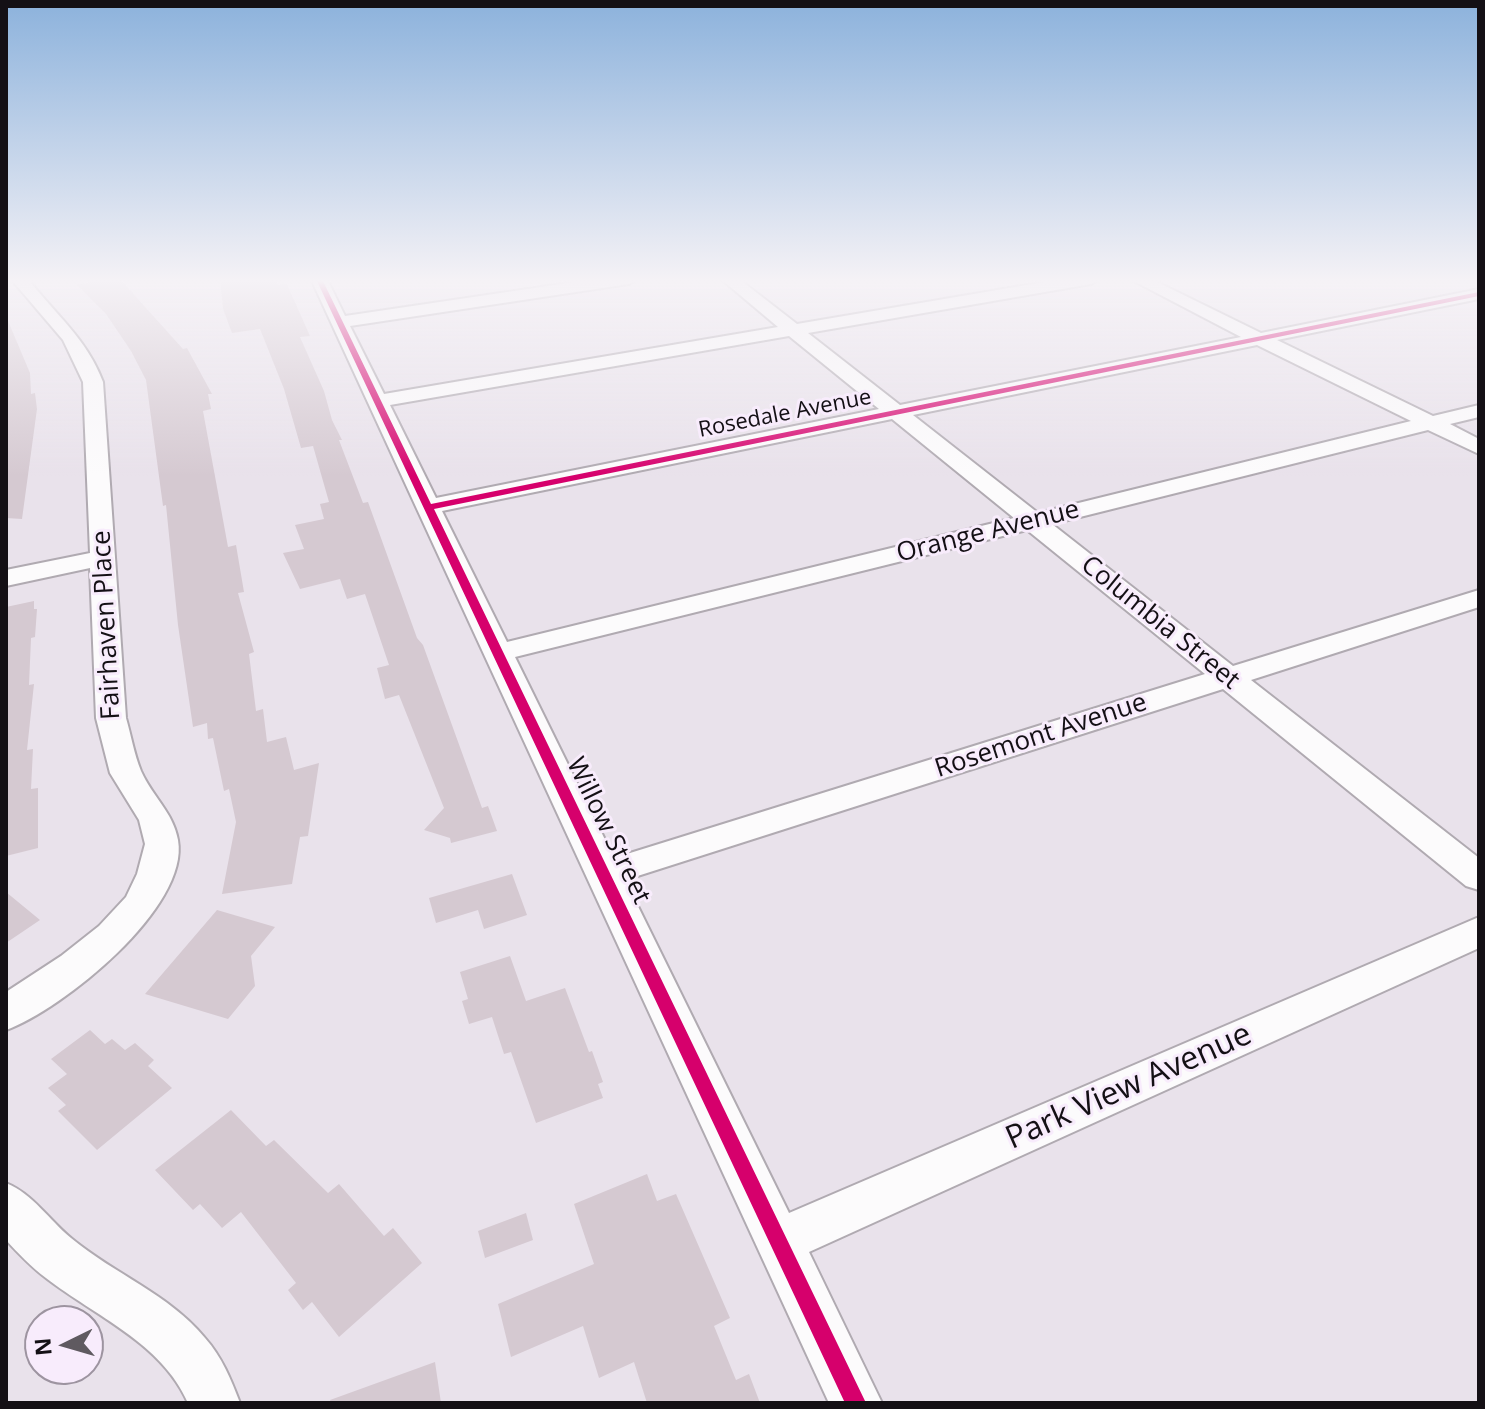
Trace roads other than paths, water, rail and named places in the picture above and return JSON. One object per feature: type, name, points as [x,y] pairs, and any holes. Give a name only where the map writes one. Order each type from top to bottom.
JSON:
[{"type":"street","name":"Fairhaven Place","points":[[6,1013],[75,967],[112,936],[140,906],[155,874],[162,844],[156,819],[126,773],[111,718],[95,400],[91,374],[76,345]]},
{"type":"street","name":"Willow Street","points":[[350,345],[856,1403]]},
{"type":"street","points":[[377,401],[707,345]]},
{"type":"street","name":"Columbia Street","points":[[812,345],[1479,877]]},
{"type":"street","name":"Rosedale Avenue","points":[[428,507],[1230,345]]},
{"type":"street","points":[[1271,345],[1479,447]]},
{"type":"street","name":"Orange Avenue","points":[[498,653],[1479,411]]},
{"type":"street","points":[[6,578],[103,558]]},
{"type":"street","name":"Rosemont Avenue","points":[[603,874],[1479,598]]},
{"type":"street","name":"Park View Avenue","points":[[779,1241],[1479,932]]},
{"type":"street","points":[[6,1205],[60,1259],[153,1319],[185,1351],[214,1403]]}]
